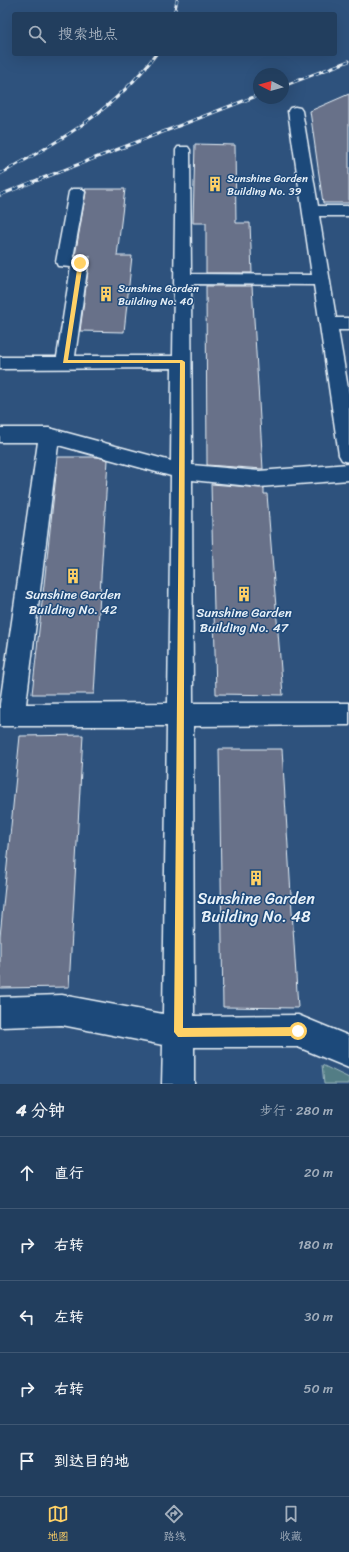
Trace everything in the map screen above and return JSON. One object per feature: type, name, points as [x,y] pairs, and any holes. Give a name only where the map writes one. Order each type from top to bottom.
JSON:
[{"type":"street","points":[[294,111],[349,456]]},
{"type":"street","points":[[178,1084],[183,150]]},
{"type":"street","points":[[65,362],[80,263],[64,262],[77,192]]},
{"type":"street","points":[[311,211],[349,211]]},
{"type":"street","points":[[182,279],[322,280]]},
{"type":"street","points":[[329,324],[349,324]]},
{"type":"street","points":[[0,362],[182,362]]},
{"type":"street","points":[[0,435],[49,435],[182,472],[259,479],[349,472]]},
{"type":"street","points":[[49,435],[6,715],[349,714]]},
{"type":"street","points":[[0,1012],[62,1010],[178,1032],[298,1031],[349,1052]]},
{"type":"green space","points":[[322,1065],[349,1078],[349,1084],[324,1084]]},
{"type":"building","points":[[349,94],[349,203],[323,203],[310,111]]},
{"type":"building","name":"Sunshine Garden Building No. 39","points":[[195,144],[235,145],[236,223],[250,223],[252,273],[206,273],[206,223],[193,223]]},
{"type":"building","name":"Sunshine Garden Building No. 40","points":[[85,189],[125,189],[117,256],[132,256],[124,332],[80,331],[90,256],[75,256],[86,192]]},
{"type":"building","points":[[206,286],[252,286],[263,469],[207,465]]},
{"type":"building","name":"Sunshine Garden Building No. 42","points":[[58,457],[98,457],[108,460],[94,694],[32,694]]},
{"type":"building","name":"Sunshine Garden Building No. 47","points":[[211,484],[264,488],[264,494],[267,494],[283,695],[216,694]]},
{"type":"building","points":[[83,735],[69,987],[0,988],[0,936],[20,736]]},
{"type":"building","name":"Sunshine Garden Building No. 48","points":[[219,749],[282,749],[298,1008],[223,1007]]},
{"type":"railway","points":[[174,12],[177,0]]},
{"type":"railway","points":[[0,174],[65,136],[105,108],[140,74],[154,56]]},
{"type":"railway","points":[[289,84],[349,61]]},
{"type":"railway","points":[[38,180],[253,97]]},
{"type":"railway","points":[[0,195],[40,179]]},
{"type":"place","name":"Sunshine Garden Building No. 39","points":[[215,184]]},
{"type":"place","name":"Sunshine Garden Building No. 40","points":[[106,294]]},
{"type":"place","name":"Sunshine Garden Building No. 42","points":[[73,576]]},
{"type":"place","name":"Sunshine Garden Building No. 47","points":[[244,594]]},
{"type":"place","name":"Sunshine Garden Building No. 48","points":[[256,878]]},
{"type":"route","points":[[80,263],[65,362],[182,362],[178,1032],[298,1031]]}]
